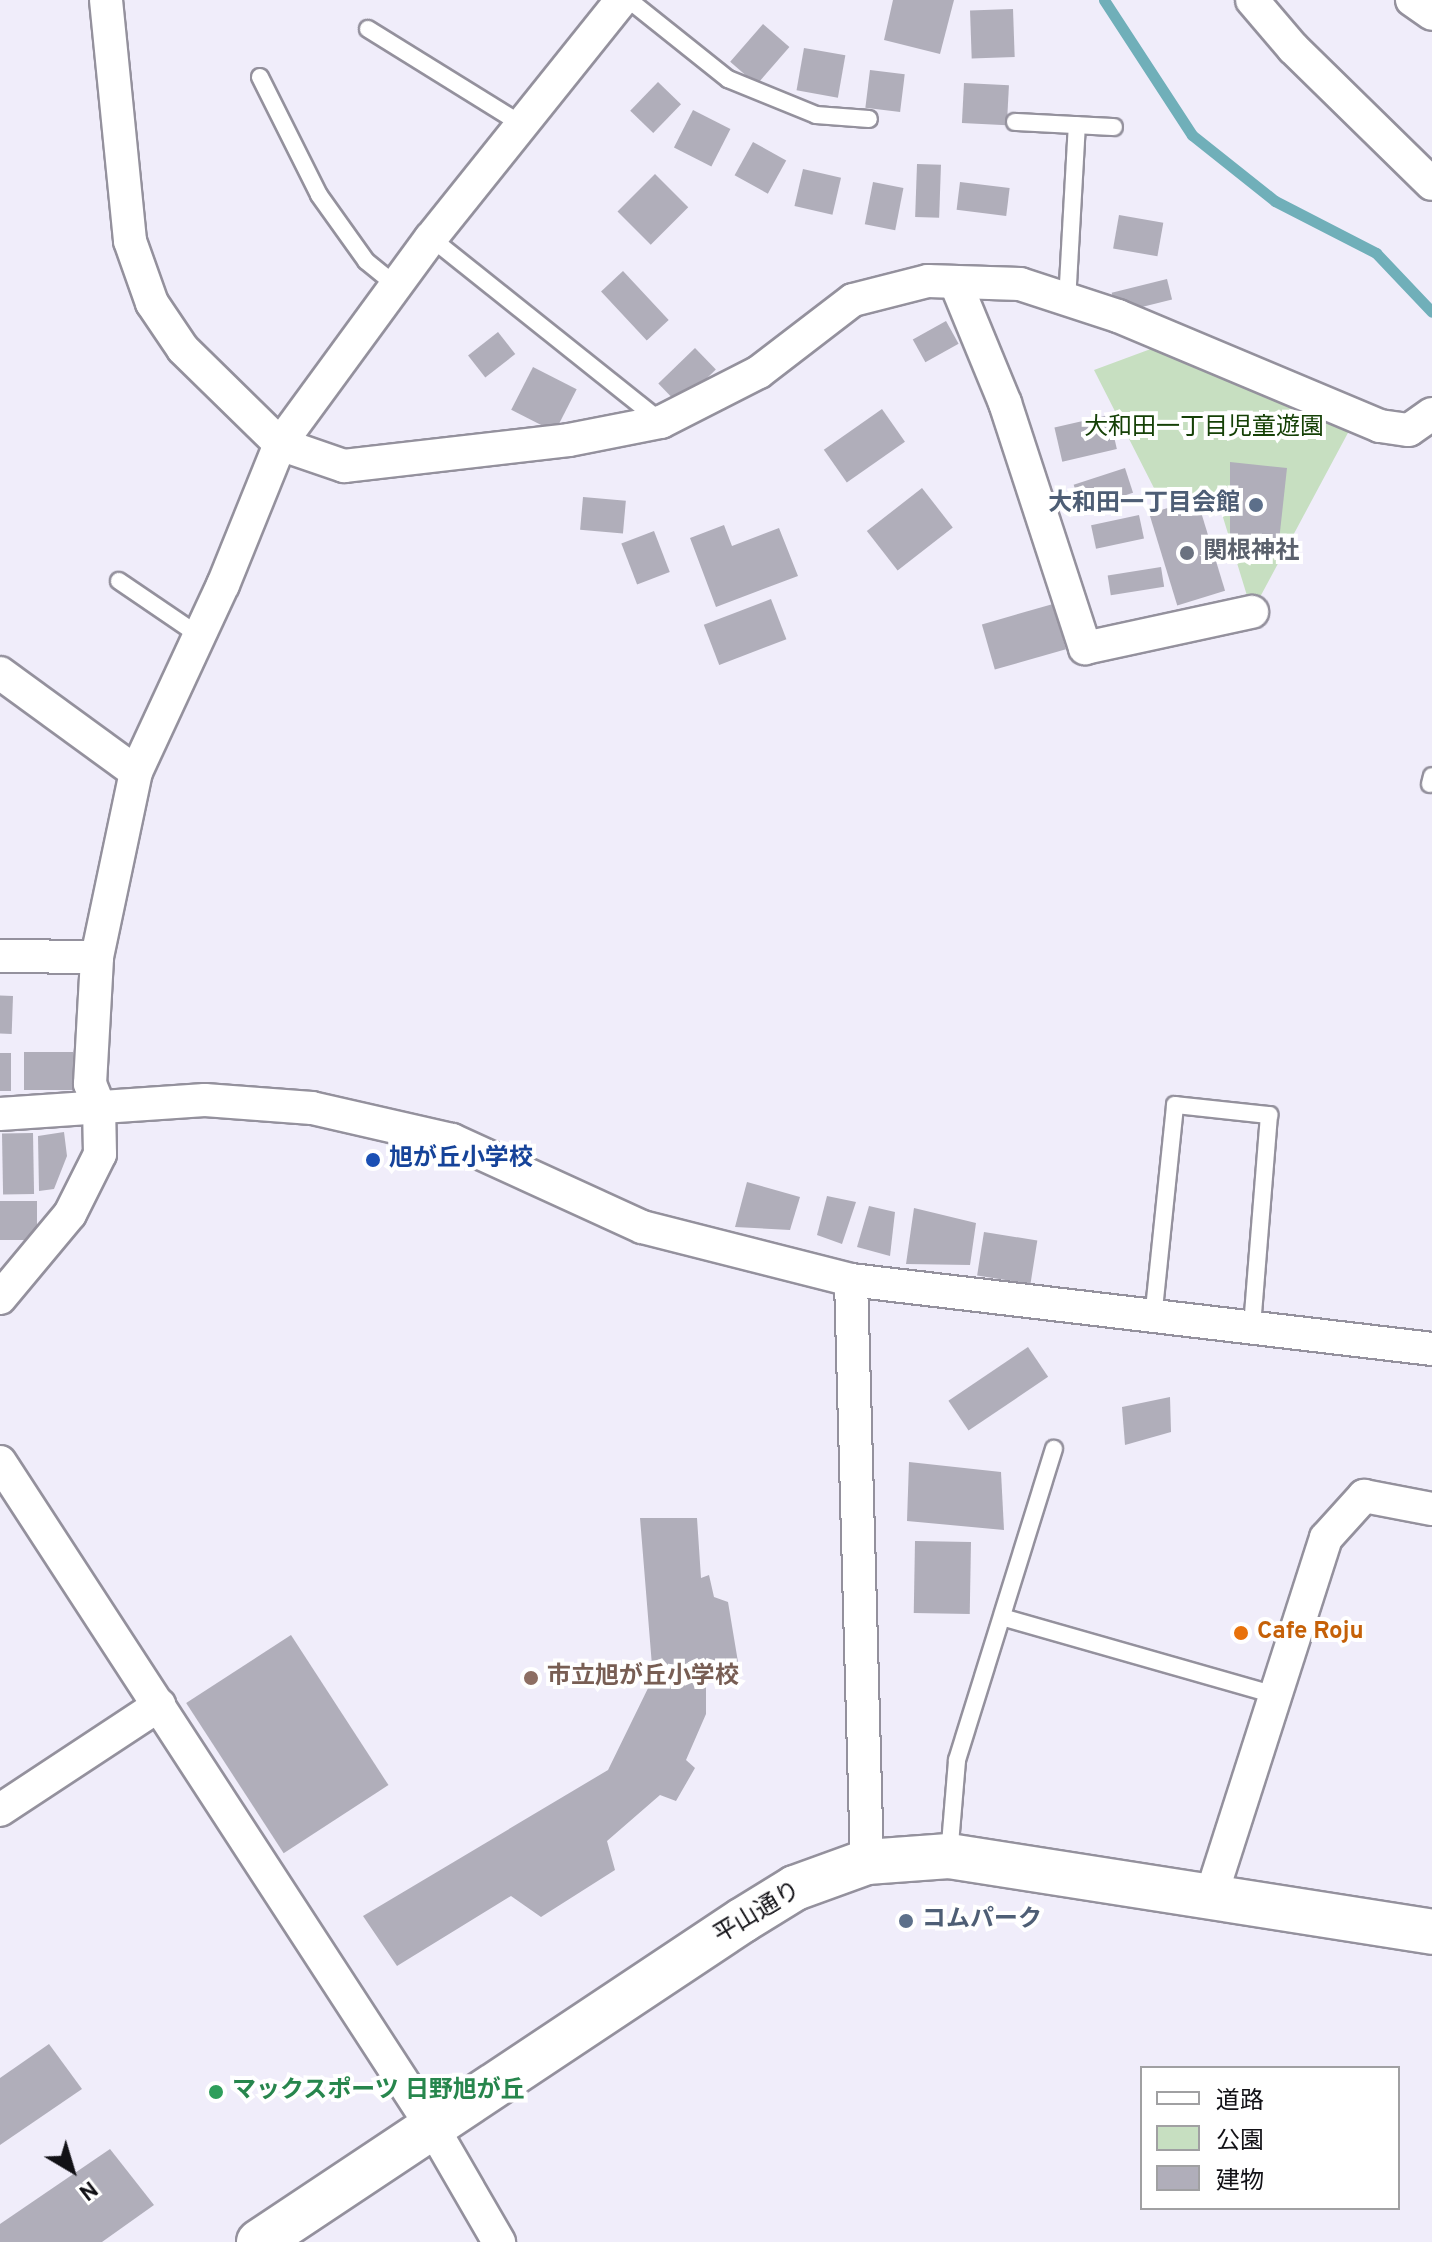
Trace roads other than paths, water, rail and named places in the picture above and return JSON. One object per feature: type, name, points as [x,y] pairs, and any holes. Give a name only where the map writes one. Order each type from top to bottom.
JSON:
[{"type":"main road","name":"平山通り","points":[[259,2242],[756,1912],[795,1888],[867,1862],[949,1856],[1432,1932]]},
{"type":"street","points":[[106,0],[130,241],[152,303],[183,349],[280,444],[344,466],[569,440],[661,422],[759,372],[853,300],[928,281],[1020,284],[1067,302],[1118,316],[1380,426],[1409,430],[1432,414]]},
{"type":"street","points":[[1252,0],[1293,48],[1432,184]]},
{"type":"street","points":[[1412,0],[1432,14]]},
{"type":"street","points":[[0,1298],[70,1214],[100,1154],[99,1106],[90,1084],[97,957],[136,772],[197,634],[223,585],[280,444],[431,238],[618,2]]},
{"type":"street","points":[[956,284],[1005,403],[1085,648],[1252,612]]},
{"type":"street","points":[[0,673],[136,772]]},
{"type":"street","points":[[0,956],[97,957]]},
{"type":"street","points":[[0,1114],[205,1100],[312,1108],[452,1140],[642,1227],[851,1280],[1153,1319],[1432,1349]]},
{"type":"street","points":[[851,1280],[867,1862]]},
{"type":"street","points":[[0,1462],[159,1705],[312,1950],[433,2128],[499,2242]]},
{"type":"street","points":[[1211,1896],[1326,1538],[1364,1496],[1432,1509]]},
{"type":"street","points":[[0,1810],[159,1705]]},
{"type":"lane","points":[[618,2],[728,79],[816,115],[869,119]]},
{"type":"lane","points":[[368,29],[523,125]]},
{"type":"lane","points":[[260,77],[319,195],[366,261],[396,285]]},
{"type":"lane","points":[[1015,122],[1114,127]]},
{"type":"lane","points":[[1067,302],[1077,125]]},
{"type":"lane","points":[[431,238],[661,422]]},
{"type":"lane","points":[[119,581],[197,634]]},
{"type":"lane","points":[[1153,1319],[1175,1105],[1269,1115],[1252,1328]]},
{"type":"lane","points":[[949,1856],[957,1760],[1005,1618],[1054,1449]]},
{"type":"lane","points":[[1005,1618],[1276,1695]]},
{"type":"waterway","points":[[1104,0],[1192,135],[1275,201],[1376,253],[1432,312]]},
{"type":"place","name":"大和田一丁目会館","points":[[1256,505]]},
{"type":"place","name":"関根神社","points":[[1187,553]]},
{"type":"place","name":"旭が丘小学校","points":[[373,1160]]},
{"type":"place","name":"Cafe Roju","points":[[1241,1633]]},
{"type":"place","name":"市立旭が丘小学校","points":[[531,1678]]},
{"type":"place","name":"コムパーク","points":[[906,1921]]},
{"type":"place","name":"マックスポーツ 日野旭が丘","points":[[216,2092]]},
{"type":"park label","name":"大和田一丁目児童遊園","points":[[1204,429]]}]
